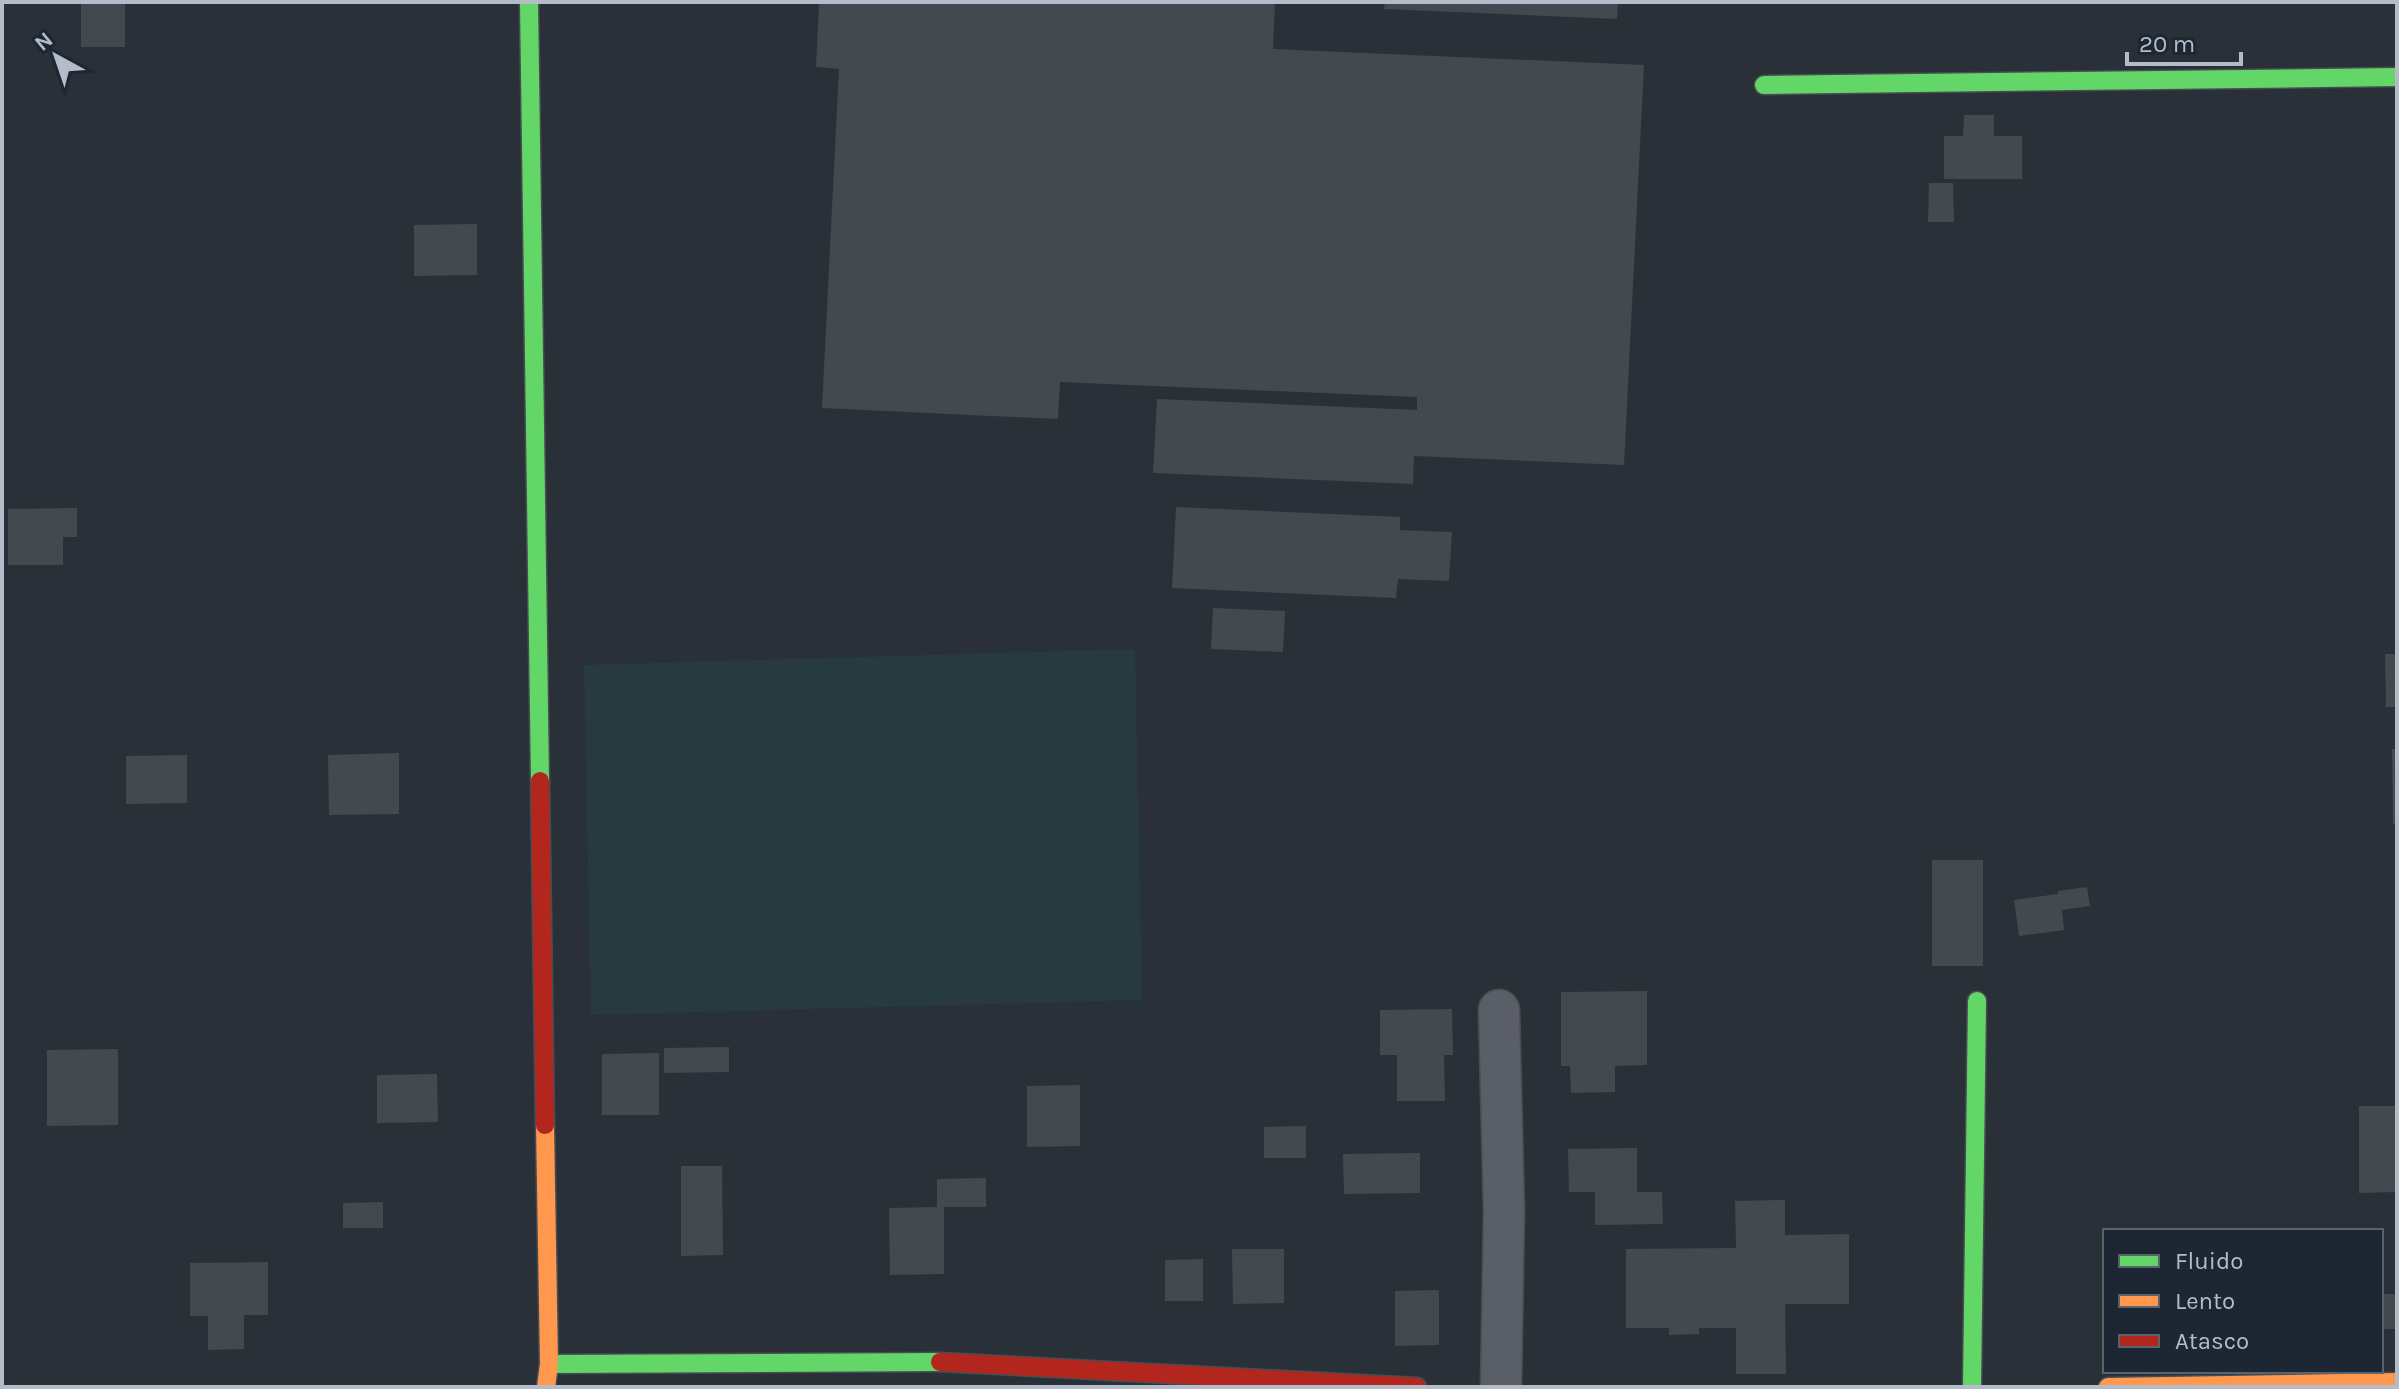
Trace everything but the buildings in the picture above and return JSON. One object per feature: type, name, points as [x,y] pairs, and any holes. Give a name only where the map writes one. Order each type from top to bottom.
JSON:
[{"type":"street","points":[[529,2],[549,1364],[546,1387]]},
{"type":"street","points":[[1764,85],[2397,77]]},
{"type":"street","points":[[1972,1387],[1977,1001]]},
{"type":"street","points":[[1499,1010],[1504,1211],[1501,1387]]},
{"type":"street","points":[[549,1364],[932,1362],[1417,1387]]},
{"type":"street","points":[[2108,1387],[2397,1382]]},
{"type":"green space","points":[[1135,649],[1142,1000],[591,1015],[584,665]]},
{"type":"traffic: fast","points":[[529,2],[540,781]]},
{"type":"traffic: fast","points":[[1764,85],[2397,77]]},
{"type":"traffic: fast","points":[[1972,1387],[1977,1001]]},
{"type":"traffic: fast","points":[[549,1364],[940,1362]]},
{"type":"traffic: slow","points":[[545,1125],[549,1364],[546,1387]]},
{"type":"traffic: slow","points":[[2108,1387],[2397,1382]]},
{"type":"traffic: jam","points":[[540,781],[545,1125]]},
{"type":"traffic: jam","points":[[940,1362],[1417,1387]]}]
